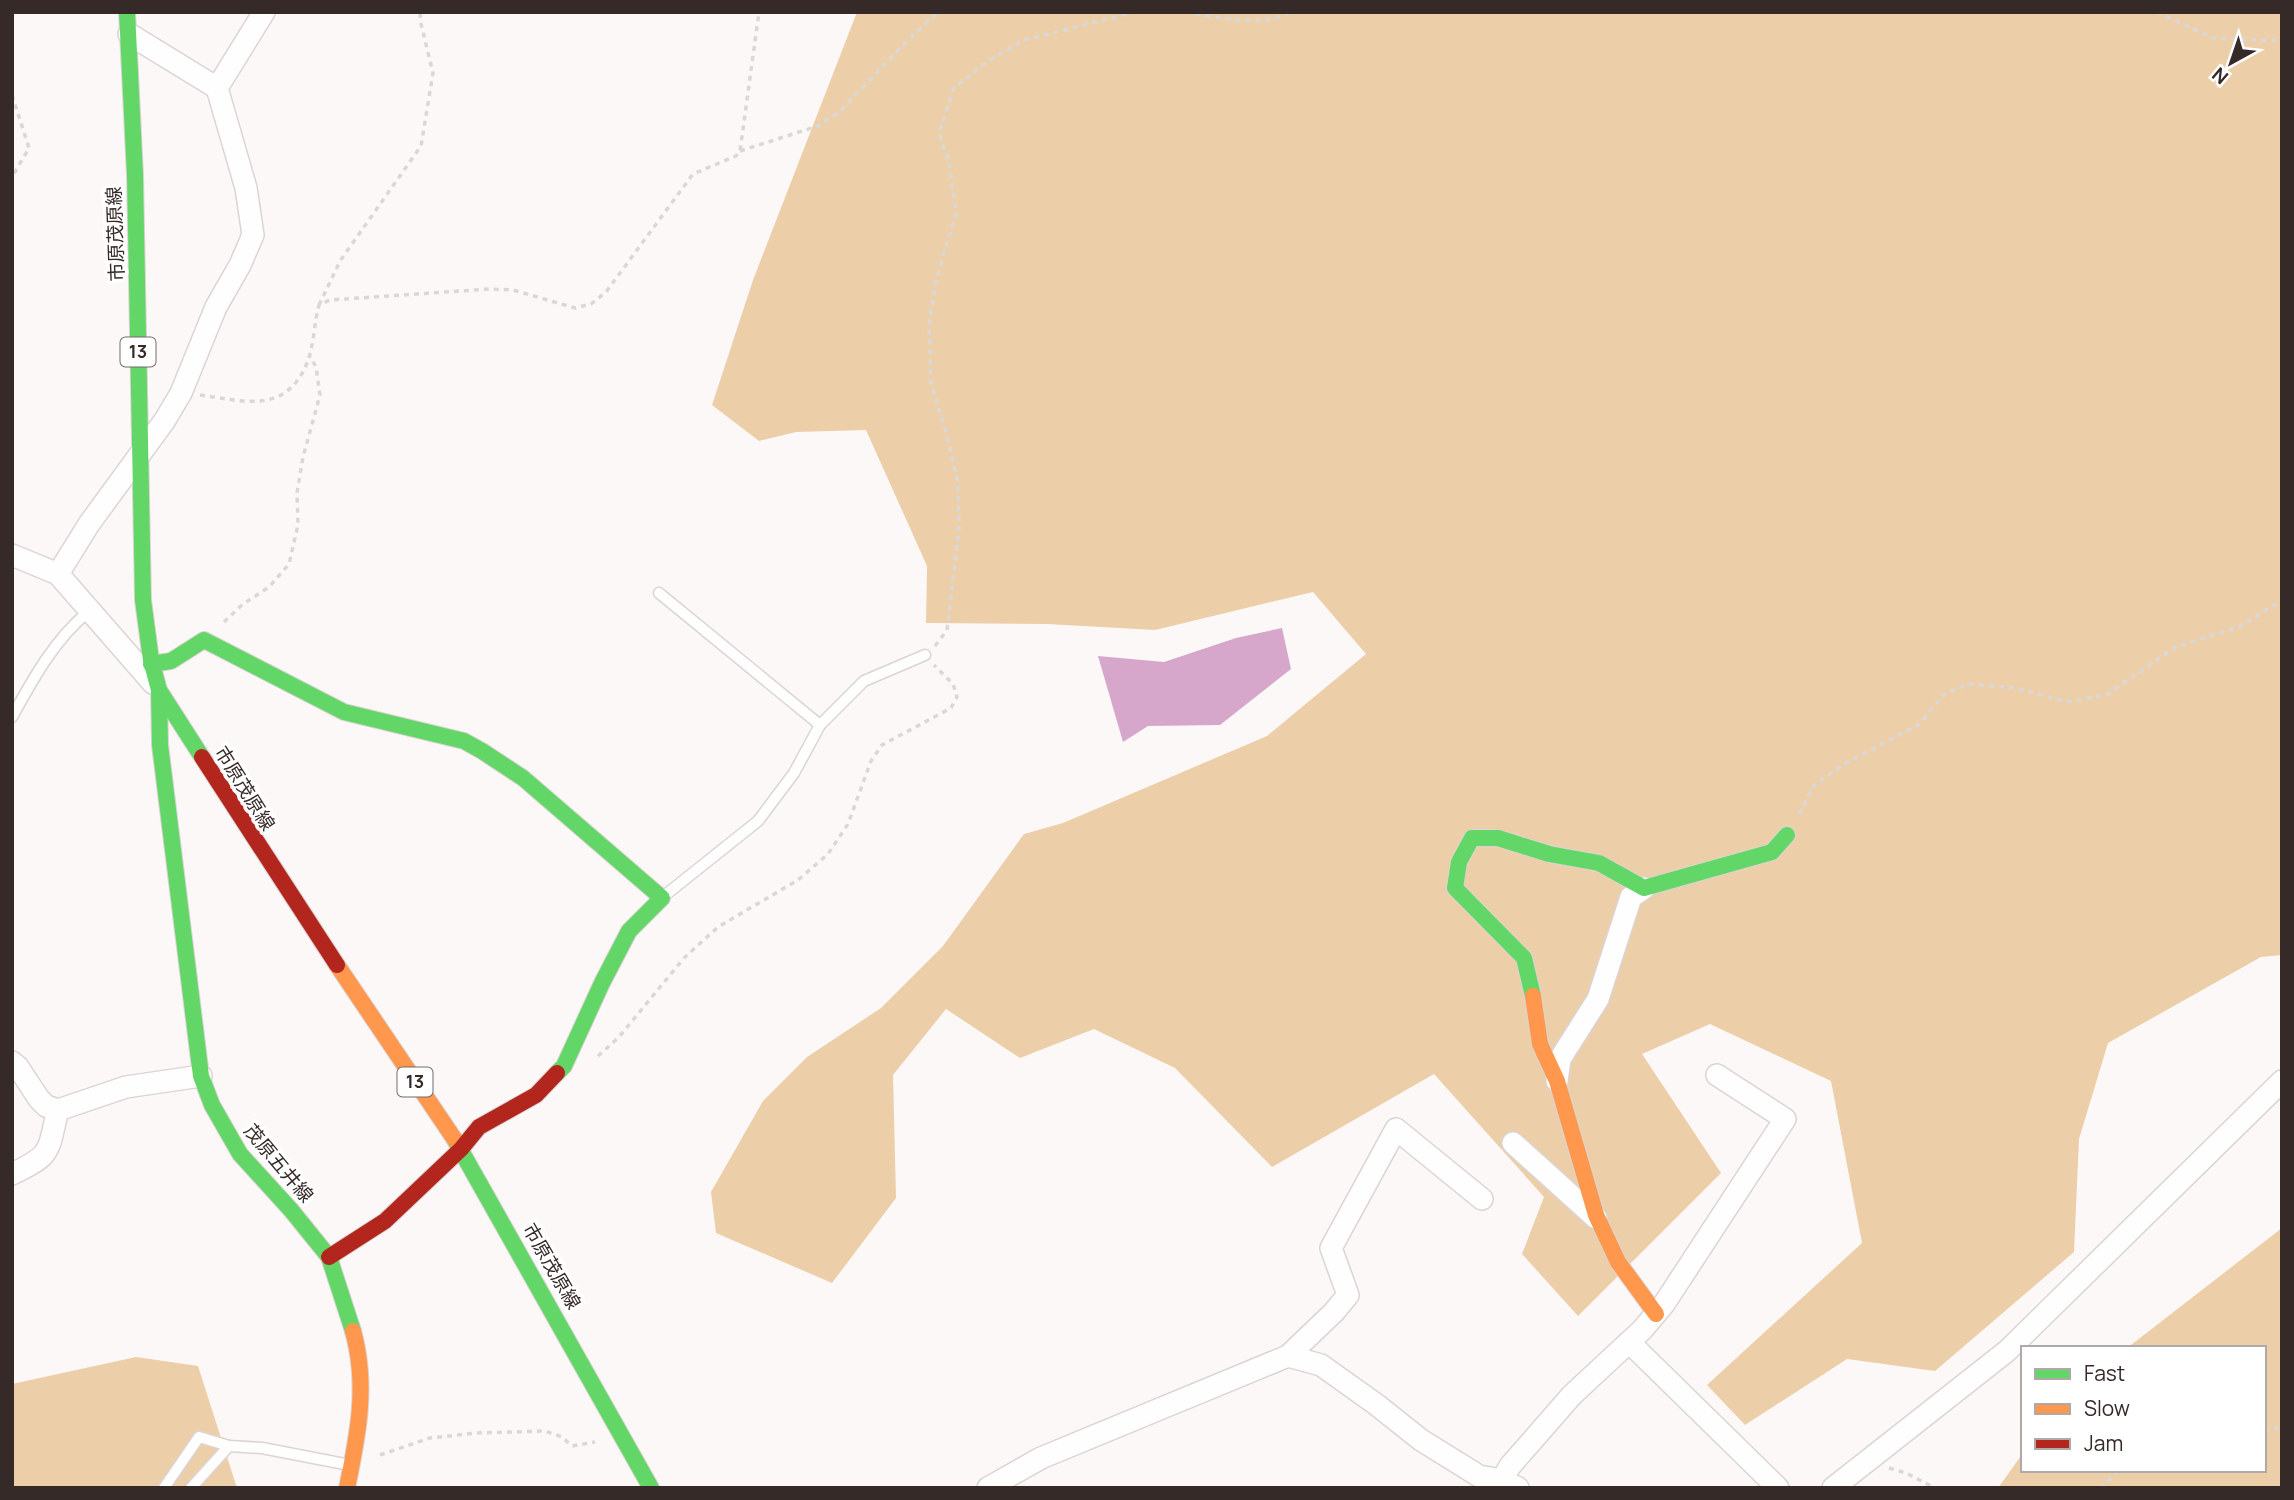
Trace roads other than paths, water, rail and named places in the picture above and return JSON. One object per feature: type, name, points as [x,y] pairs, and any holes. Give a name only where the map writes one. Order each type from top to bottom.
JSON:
[{"type":"main road","name":"市原茂原線","points":[[127,12],[136,235],[142,572],[151,664],[159,690],[307,923],[461,1149],[651,1488]]},
{"type":"main road","points":[[151,664],[170,661],[204,640],[344,712],[464,741],[523,778],[662,898],[629,931],[564,1066],[536,1095],[479,1127],[461,1149],[385,1221],[329,1257]]},
{"type":"main road","name":"茂原五井線","points":[[159,690],[162,757],[201,1076],[212,1105],[240,1154],[329,1257],[346,1304],[359,1352],[362,1396],[347,1488]]},
{"type":"main road","points":[[1656,1314],[1618,1262],[1600,1222],[1557,1081],[1540,1044],[1534,998],[1524,958],[1455,888],[1455,871],[1463,850],[1472,838],[1498,838],[1549,854],[1599,863],[1644,888],[1772,852],[1787,835]]},
{"type":"street","points":[[217,88],[264,12]]},
{"type":"street","points":[[58,574],[89,524],[181,393],[216,307],[240,265],[253,235],[246,188],[217,88],[129,34]]},
{"type":"street","points":[[12,555],[58,574],[88,612],[159,690]]},
{"type":"street","points":[[1557,1081],[1560,1059],[1598,999],[1631,897],[1644,888]]},
{"type":"street","points":[[12,1062],[39,1099],[46,1106],[58,1110],[126,1087],[201,1076]]},
{"type":"street","points":[[1287,1356],[1321,1365],[1377,1405],[1474,1482],[1510,1484],[1510,1465],[1572,1395],[1656,1314],[1785,1119],[1717,1074]]},
{"type":"street","points":[[1833,1488],[2007,1351],[2282,1082]]},
{"type":"street","points":[[12,1174],[38,1162],[47,1153],[58,1110]]},
{"type":"street","points":[[988,1488],[1041,1458],[1287,1356],[1334,1312],[1348,1295],[1331,1248],[1396,1129],[1482,1199]]},
{"type":"street","points":[[1513,1143],[1600,1222]]},
{"type":"street","points":[[1629,1342],[1779,1488]]},
{"type":"lane","points":[[659,593],[820,725]]},
{"type":"lane","points":[[12,717],[38,669],[72,625],[88,612]]},
{"type":"lane","points":[[662,898],[758,821],[794,773],[820,725],[864,681],[925,655]]},
{"type":"lane","points":[[164,1488],[199,1437],[229,1446],[262,1447],[352,1465]]},
{"type":"lane","points":[[191,1488],[229,1446]]}]
